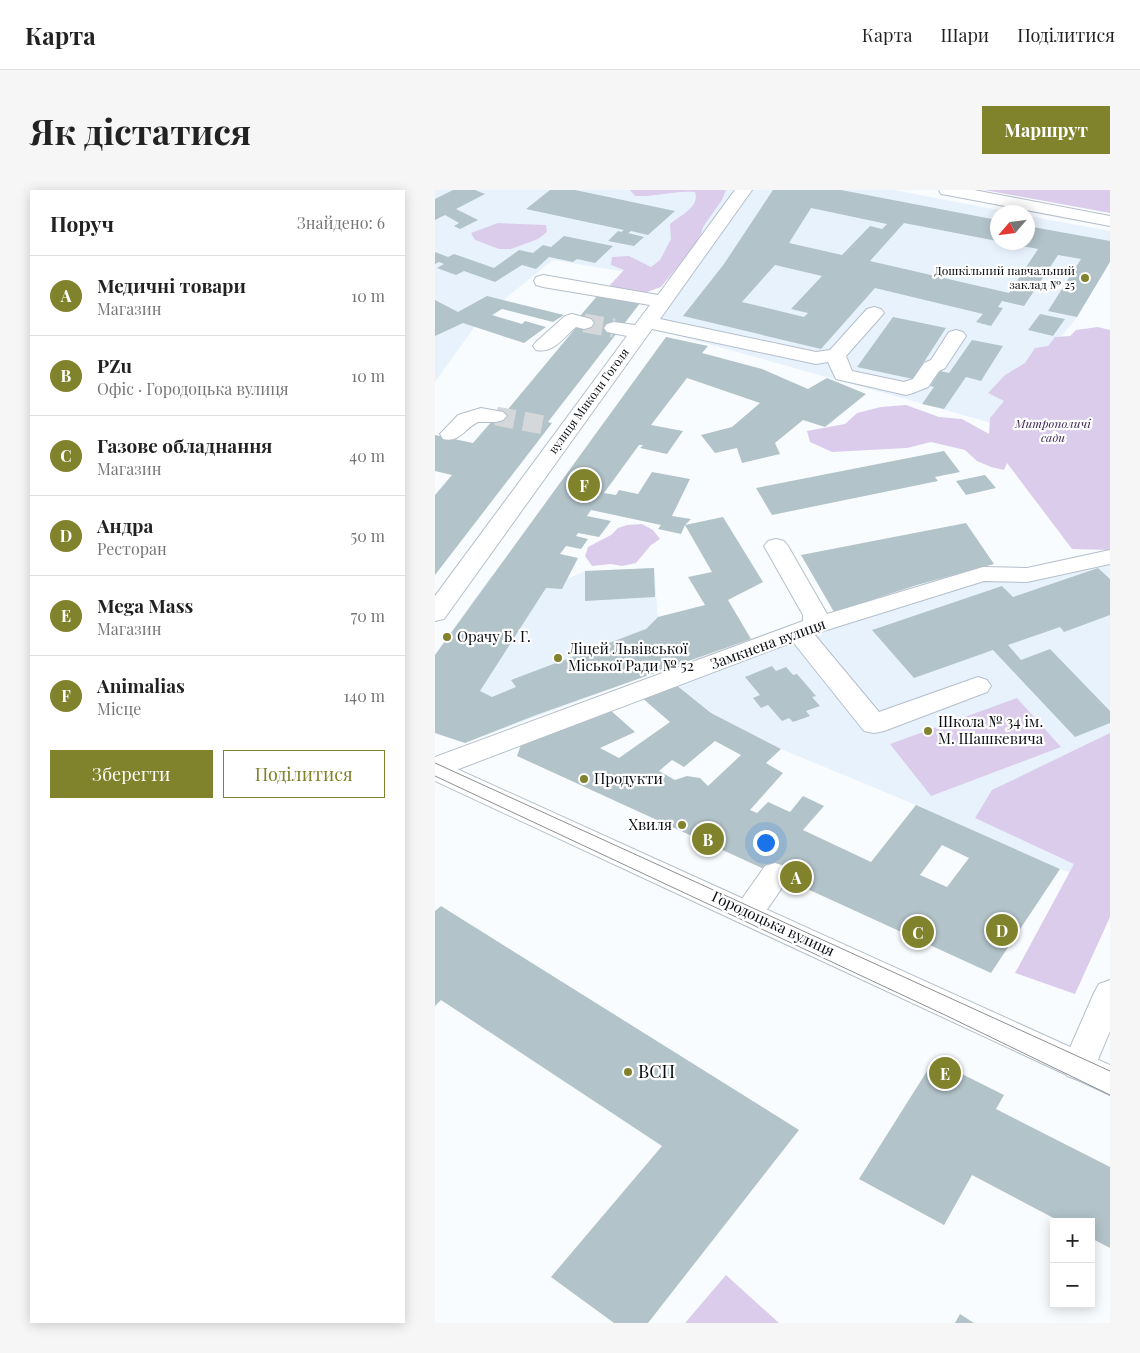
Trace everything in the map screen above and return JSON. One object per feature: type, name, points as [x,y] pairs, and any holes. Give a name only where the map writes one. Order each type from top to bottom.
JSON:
[{"type":"street","name":"вулиця Миколи Гоголя","points":[[435,613],[559,428],[643,327],[744,190]]},
{"type":"street","points":[[947,190],[1110,221]]},
{"type":"street","points":[[543,281],[662,301]]},
{"type":"street","points":[[615,328],[643,327],[816,358],[836,354],[874,313]]},
{"type":"street","points":[[543,346],[572,320],[584,322]]},
{"type":"street","points":[[836,354],[843,375],[906,389],[921,383],[931,367],[938,364],[956,336]]},
{"type":"street","points":[[451,434],[465,418],[485,414],[496,416]]},
{"type":"street","points":[[776,546],[815,615],[815,620],[809,628],[874,724],[978,686]]},
{"type":"street","name":"Замкнена вулиця","points":[[435,769],[479,750],[809,628],[983,574],[1027,575],[1110,557]]},
{"type":"street","name":"Городоцька вулиця","points":[[435,769],[1110,1081]]},
{"type":"street","points":[[747,913],[775,874]]},
{"type":"street","points":[[1079,1066],[1110,993]]},
{"type":"shaded area","points":[[435,190],[739,190],[674,280],[553,260],[481,318],[435,382]]},
{"type":"shaded area","points":[[751,190],[894,190],[990,208],[990,250],[1035,250],[1035,217],[1110,231],[1110,262],[1077,317],[1056,343],[1093,451],[654,329]]},
{"type":"shaded area","name":"Школа № 34 ім. М. Шашкевича","points":[[1110,560],[1110,887],[1060,869],[916,805],[781,749],[711,713],[672,681],[984,575]]},
{"type":"shaded area","name":"Ліцей Львівської Міської Ради № 52","points":[[654,568],[658,618],[683,662],[465,743],[435,733],[435,655],[491,576],[567,579],[585,571]]},
{"type":"green space","points":[[630,190],[726,190],[722,200],[703,227],[692,249],[661,287],[647,292],[631,294],[613,293],[610,285],[624,270],[611,265],[612,257],[629,256],[651,267],[660,260],[671,239],[670,224],[689,210],[696,197],[695,192],[635,196]]},
{"type":"green space","points":[[984,190],[1110,190],[1110,213]]},
{"type":"green space","points":[[498,223],[546,225],[547,232],[538,239],[511,249],[499,249],[475,240],[471,233]]},
{"type":"green space","name":"Митрополичі сади","points":[[1098,327],[1110,330],[1110,550],[1072,549],[1007,463],[1004,470],[991,467],[977,461],[965,450],[931,442],[907,448],[832,452],[810,442],[807,431],[845,424],[857,413],[881,407],[906,405],[939,417],[962,419],[989,434],[990,418],[1004,401],[988,393],[1005,375],[1025,363],[1035,348],[1048,346],[1055,337],[1070,336],[1076,330]]},
{"type":"green space","points":[[642,524],[653,530],[660,539],[651,545],[636,563],[622,566],[611,564],[592,566],[585,556],[588,547],[611,535],[618,528]]},
{"type":"green space","points":[[1017,698],[1061,747],[931,796],[890,744]]},
{"type":"green space","points":[[1110,733],[1110,917],[1075,994],[1015,973],[1074,864],[975,818],[992,790]]},
{"type":"green space","points":[[726,1275],[779,1323],[685,1323]]},
{"type":"building","points":[[453,190],[475,190],[485,194],[456,209],[478,220],[460,229],[454,226],[459,223],[445,215],[435,220],[435,199]]},
{"type":"building","points":[[550,190],[575,190],[675,211],[648,235],[631,231],[628,233],[644,237],[634,246],[608,241],[618,231],[624,230],[526,209]]},
{"type":"building","points":[[773,190],[841,190],[990,219],[990,240],[904,223],[870,261],[1009,293],[1038,249],[1035,248],[1035,227],[1110,241],[1110,262],[1077,317],[1048,311],[1081,259],[1058,255],[1024,306],[1002,301],[998,307],[1003,308],[991,326],[976,322],[983,314],[875,288],[821,349],[683,316],[724,264]],"holes":[[[811,208],[887,224],[882,229],[870,226],[842,255],[789,243]],[[775,265],[822,276],[791,309],[808,313],[804,317],[742,302]]]},
{"type":"building","points":[[564,236],[613,246],[595,263],[577,259],[573,262],[549,257],[536,269],[522,265],[495,282],[464,271],[456,275],[437,268],[444,264],[439,262],[435,264],[435,252],[448,257],[454,254],[494,268],[519,250],[533,253],[543,245],[551,247]]},
{"type":"building","points":[[598,295],[641,302],[548,422],[552,423],[435,575],[435,495],[452,475],[435,471],[435,435],[473,443],[499,413],[504,414],[579,324],[583,324],[588,317],[580,316]]},
{"type":"building","points":[[487,296],[564,315],[553,322],[502,309],[492,315],[522,324],[525,321],[546,327],[524,343],[463,323],[435,336],[435,300],[458,312]]},
{"type":"building","points":[[1040,314],[1065,319],[1053,336],[1028,330]]},
{"type":"building","points":[[893,317],[946,328],[913,379],[857,367]]},
{"type":"building","points":[[666,337],[708,346],[702,353],[762,369],[808,389],[827,378],[866,394],[825,427],[803,420],[775,443],[780,454],[742,463],[737,448],[715,453],[701,435],[732,427],[760,403],[687,378],[651,425],[683,431],[667,454],[640,448],[643,445],[639,445],[604,493],[616,495],[619,490],[638,494],[652,472],[690,479],[672,516],[691,519],[685,525],[723,517],[763,582],[728,600],[751,639],[536,715],[465,743],[435,733],[435,655]],"holes":[[[591,510],[661,525],[658,529],[681,534],[685,525],[712,572],[688,577],[705,605],[658,617],[646,629],[511,680],[516,687],[492,697],[480,691],[546,588],[562,589],[578,558],[560,554],[566,546],[581,549],[588,539],[576,536],[578,533],[599,537],[611,521],[587,516]]]},
{"type":"building","points":[[972,340],[1003,346],[981,381],[966,377],[944,409],[922,404],[934,387],[930,386],[940,371],[949,373]]},
{"type":"building","points":[[944,451],[960,472],[935,477],[938,481],[772,515],[756,488]]},
{"type":"building","points":[[985,475],[996,488],[966,495],[956,481]]},
{"type":"building","points":[[966,523],[994,564],[917,585],[834,612],[801,555]]},
{"type":"building","points":[[654,568],[655,597],[585,601],[585,571]]},
{"type":"building","points":[[1098,568],[1110,579],[1110,615],[1064,632],[1060,627],[1008,645],[1021,660],[1050,649],[1110,711],[1110,723],[1075,737],[993,650],[914,678],[872,630],[1002,586],[1013,597]]},
{"type":"building","points":[[772,666],[776,671],[786,667],[793,675],[797,674],[816,696],[812,697],[820,706],[806,711],[810,716],[793,722],[789,718],[782,721],[768,705],[761,708],[753,698],[760,695],[745,677]]},
{"type":"building","points":[[675,684],[711,713],[781,749],[766,763],[783,773],[750,810],[757,813],[768,802],[790,812],[803,796],[824,806],[803,830],[871,862],[916,805],[1060,869],[991,973],[517,756],[522,742],[609,709],[635,732],[600,748],[619,758],[670,722],[641,697]],"holes":[[[715,741],[741,755],[708,786],[700,778],[687,776],[675,780],[659,771],[672,760],[684,767]],[[942,845],[969,858],[947,887],[920,875]]]},
{"type":"building","name":"ВСП","points":[[441,906],[799,1130],[648,1323],[614,1323],[551,1277],[662,1146],[441,1000],[435,1006],[435,911]]},
{"type":"building","points":[[934,1060],[1004,1095],[996,1109],[1110,1167],[1110,1248],[1095,1240],[1095,1218],[1053,1218],[972,1175],[944,1225],[859,1179]]},
{"type":"building","points":[[960,1314],[974,1323],[955,1323]]},
{"type":"tunnel","points":[[584,323],[614,328]]},
{"type":"tunnel","points":[[496,416],[549,426]]},
{"type":"tram line","points":[[435,763],[1110,1071]]},
{"type":"tram line","points":[[435,776],[945,1015],[1110,1095]]},
{"type":"place","name":"Дошкільний навчальний заклад № 25","points":[[1085,278]]},
{"type":"place","name":"Animalias","points":[[584,485]]},
{"type":"place","name":"Орачу Б. Г.","points":[[447,637]]},
{"type":"place","name":"Ліцей Львівської Міської Ради № 52","points":[[558,658]]},
{"type":"place","name":"Школа № 34 ім. М. Шашкевича","points":[[928,731]]},
{"type":"place","name":"Продукти","points":[[584,779]]},
{"type":"place","name":"Хвиля","points":[[682,825]]},
{"type":"place","name":"PZu","points":[[708,839]]},
{"type":"place","name":"Медичні товари","points":[[796,877]]},
{"type":"place","name":"Андра","points":[[1002,930]]},
{"type":"place","name":"Газове обладнання","points":[[918,932]]},
{"type":"place","name":"ВСП","points":[[628,1072]]},
{"type":"place","name":"Mega Mass","points":[[945,1073]]}]
